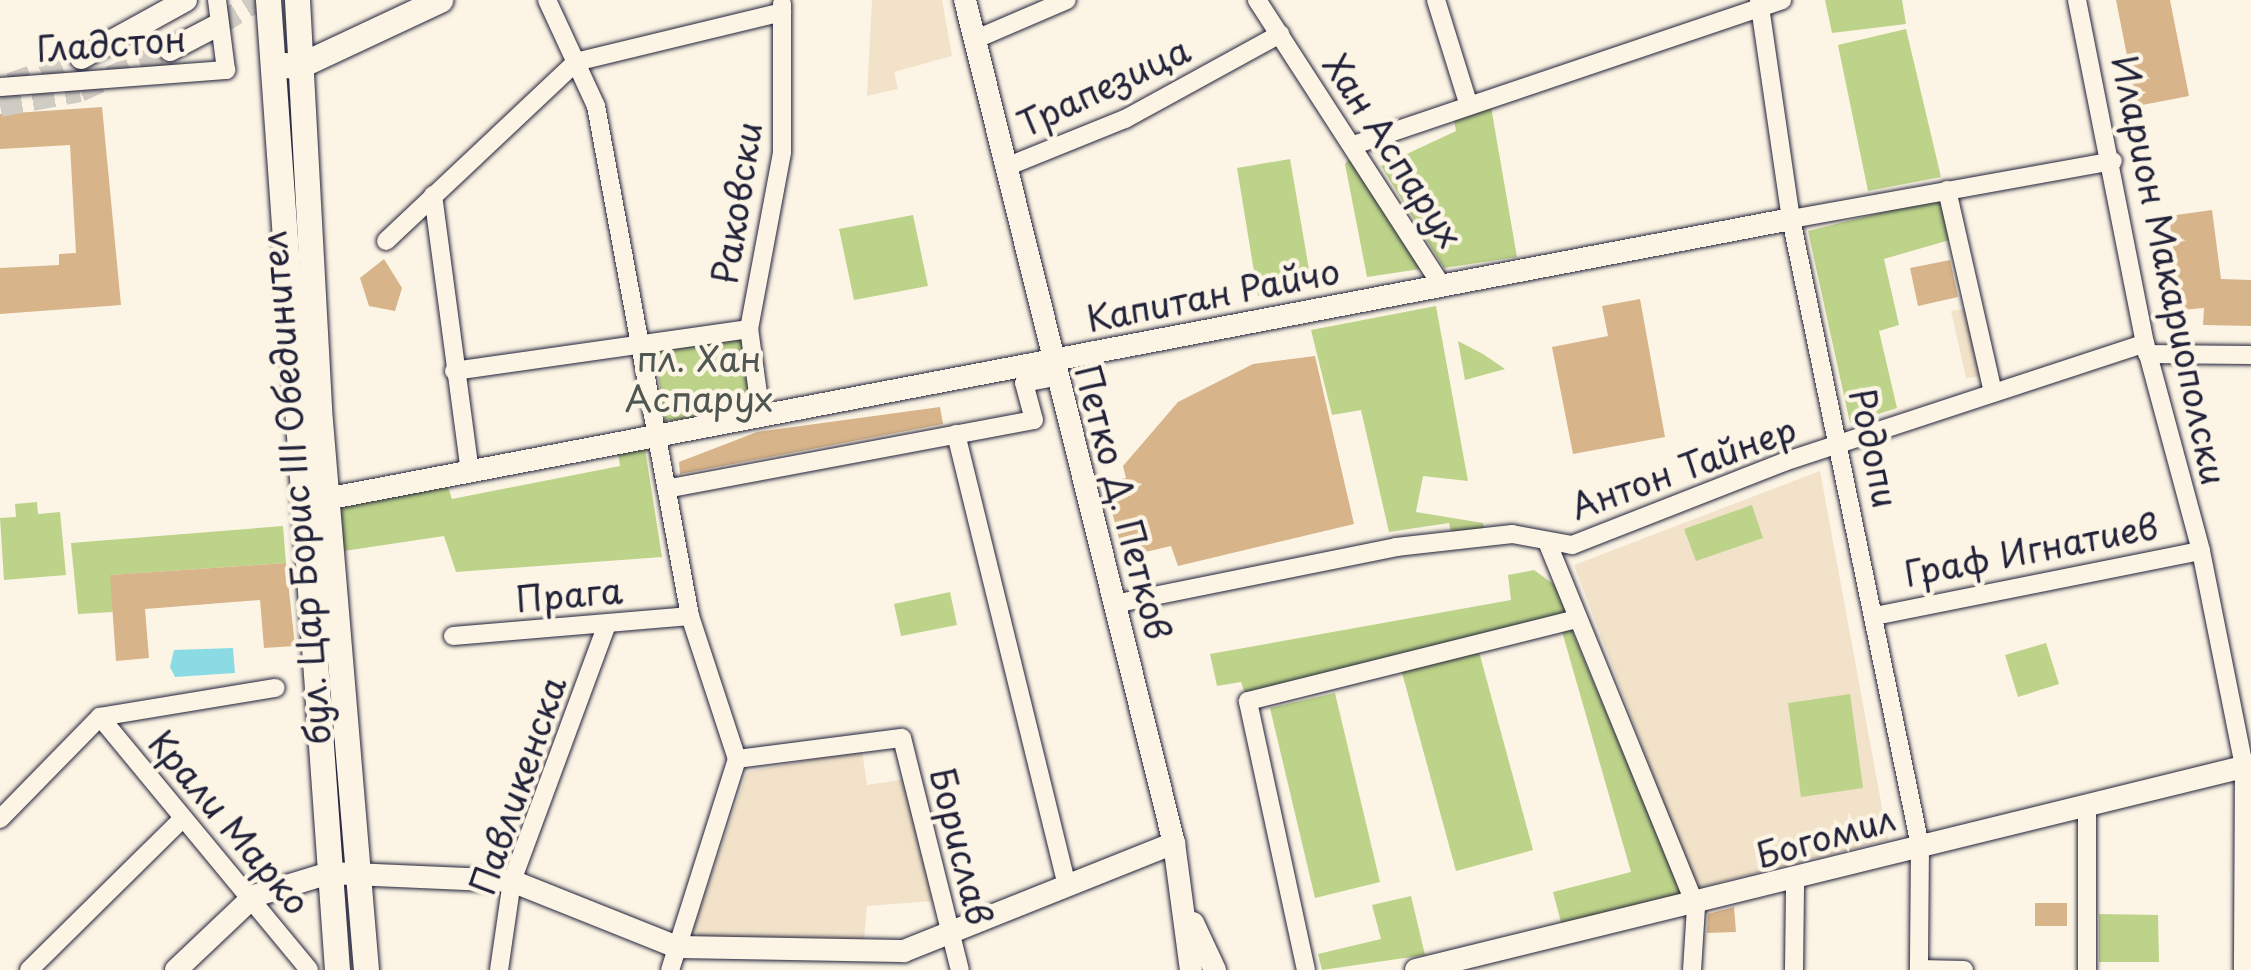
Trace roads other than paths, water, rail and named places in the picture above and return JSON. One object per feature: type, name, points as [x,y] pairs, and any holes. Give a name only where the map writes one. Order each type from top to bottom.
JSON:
[{"type":"main road","name":"бул. Цар Борис III Обединител","points":[[268,0],[310,524],[337,970]]},
{"type":"main road","name":"бул. Цар Борис III Обединител","points":[[297,0],[326,500],[366,970]]},
{"type":"main road","points":[[270,52],[285,66],[299,66],[440,0]]},
{"type":"street","name":"Гладстон","points":[[81,58],[186,0]]},
{"type":"street","name":"Гладстон","points":[[0,86],[226,70],[217,0]]},
{"type":"street","points":[[547,0],[596,106],[662,434],[690,616],[737,759],[670,970]]},
{"type":"street","name":"Петко Д. Петков","points":[[965,0],[1174,843],[1191,970]]},
{"type":"street","points":[[974,40],[1067,0]]},
{"type":"street","name":"Хан Аспарух","points":[[1257,0],[1356,144],[1442,286]]},
{"type":"street","points":[[1436,0],[1469,106]]},
{"type":"street","points":[[1356,144],[1760,4],[1782,0]]},
{"type":"street","name":"Иларион Макариополски","points":[[2077,0],[2113,161],[2146,348],[2201,552],[2248,766],[2242,970]]},
{"type":"street","name":"Родопи","points":[[1760,4],[1791,219],[1842,443],[1920,846],[1919,970]]},
{"type":"street","points":[[386,242],[576,62],[782,6]]},
{"type":"street","name":"Раковски","points":[[761,415],[749,329],[782,152],[782,6]]},
{"type":"street","name":"Гладстон","points":[[170,50],[218,25]]},
{"type":"street","name":"Трапезица","points":[[1006,167],[1125,118],[1280,34]]},
{"type":"street","name":"Капитан Райчо","points":[[326,500],[761,415],[1054,368],[1442,286],[2113,161]]},
{"type":"street","points":[[1947,190],[1993,393]]},
{"type":"street","points":[[434,195],[470,472]]},
{"type":"street","points":[[454,371],[644,339],[749,329]]},
{"type":"street","name":"Антон Тайнер","points":[[1114,604],[1375,550],[1512,534],[1548,544],[1572,545],[1842,443],[2146,348],[2251,354]]},
{"type":"street","points":[[671,488],[958,441],[1034,420],[1024,383],[1054,368]]},
{"type":"street","points":[[958,441],[1066,881]]},
{"type":"street","points":[[1548,544],[1696,907],[1692,970]]},
{"type":"street","name":"Граф Игнатиев","points":[[1875,616],[2201,552]]},
{"type":"street","name":"Прага","points":[[453,636],[690,616]]},
{"type":"street","points":[[1306,970],[1248,702],[1576,618]]},
{"type":"street","name":"Павликенска","points":[[499,970],[512,882],[607,624]]},
{"type":"street","points":[[0,819],[100,716],[276,688]]},
{"type":"street","name":"Крали Марко","points":[[100,716],[183,818],[254,896],[310,970]]},
{"type":"street","name":"Борислав","points":[[737,759],[902,738],[960,970]]},
{"type":"street","name":"Богомил","points":[[1416,970],[1465,964],[2248,766]]},
{"type":"street","points":[[2086,805],[2086,970]]},
{"type":"street","points":[[29,970],[183,818]]},
{"type":"street","points":[[176,970],[254,896],[329,873],[358,870],[512,882],[677,947],[904,951],[1066,881],[1174,843]]},
{"type":"street","points":[[1794,970],[1795,882]]},
{"type":"street","name":"Петко Д. Петков","points":[[1184,905],[1215,970]]},
{"type":"street","points":[[1919,970],[1964,970]]},
{"type":"water","points":[[233,648],[235,673],[175,677],[170,667],[174,650]]},
{"type":"tunnel","points":[[218,25],[258,0]]},
{"type":"tunnel","points":[[0,106],[80,91],[170,50]]},
{"type":"tunnel","points":[[10,84],[81,58]]},
{"type":"park label","name":"пл. Хан Аспарух","points":[[699,378]]}]
